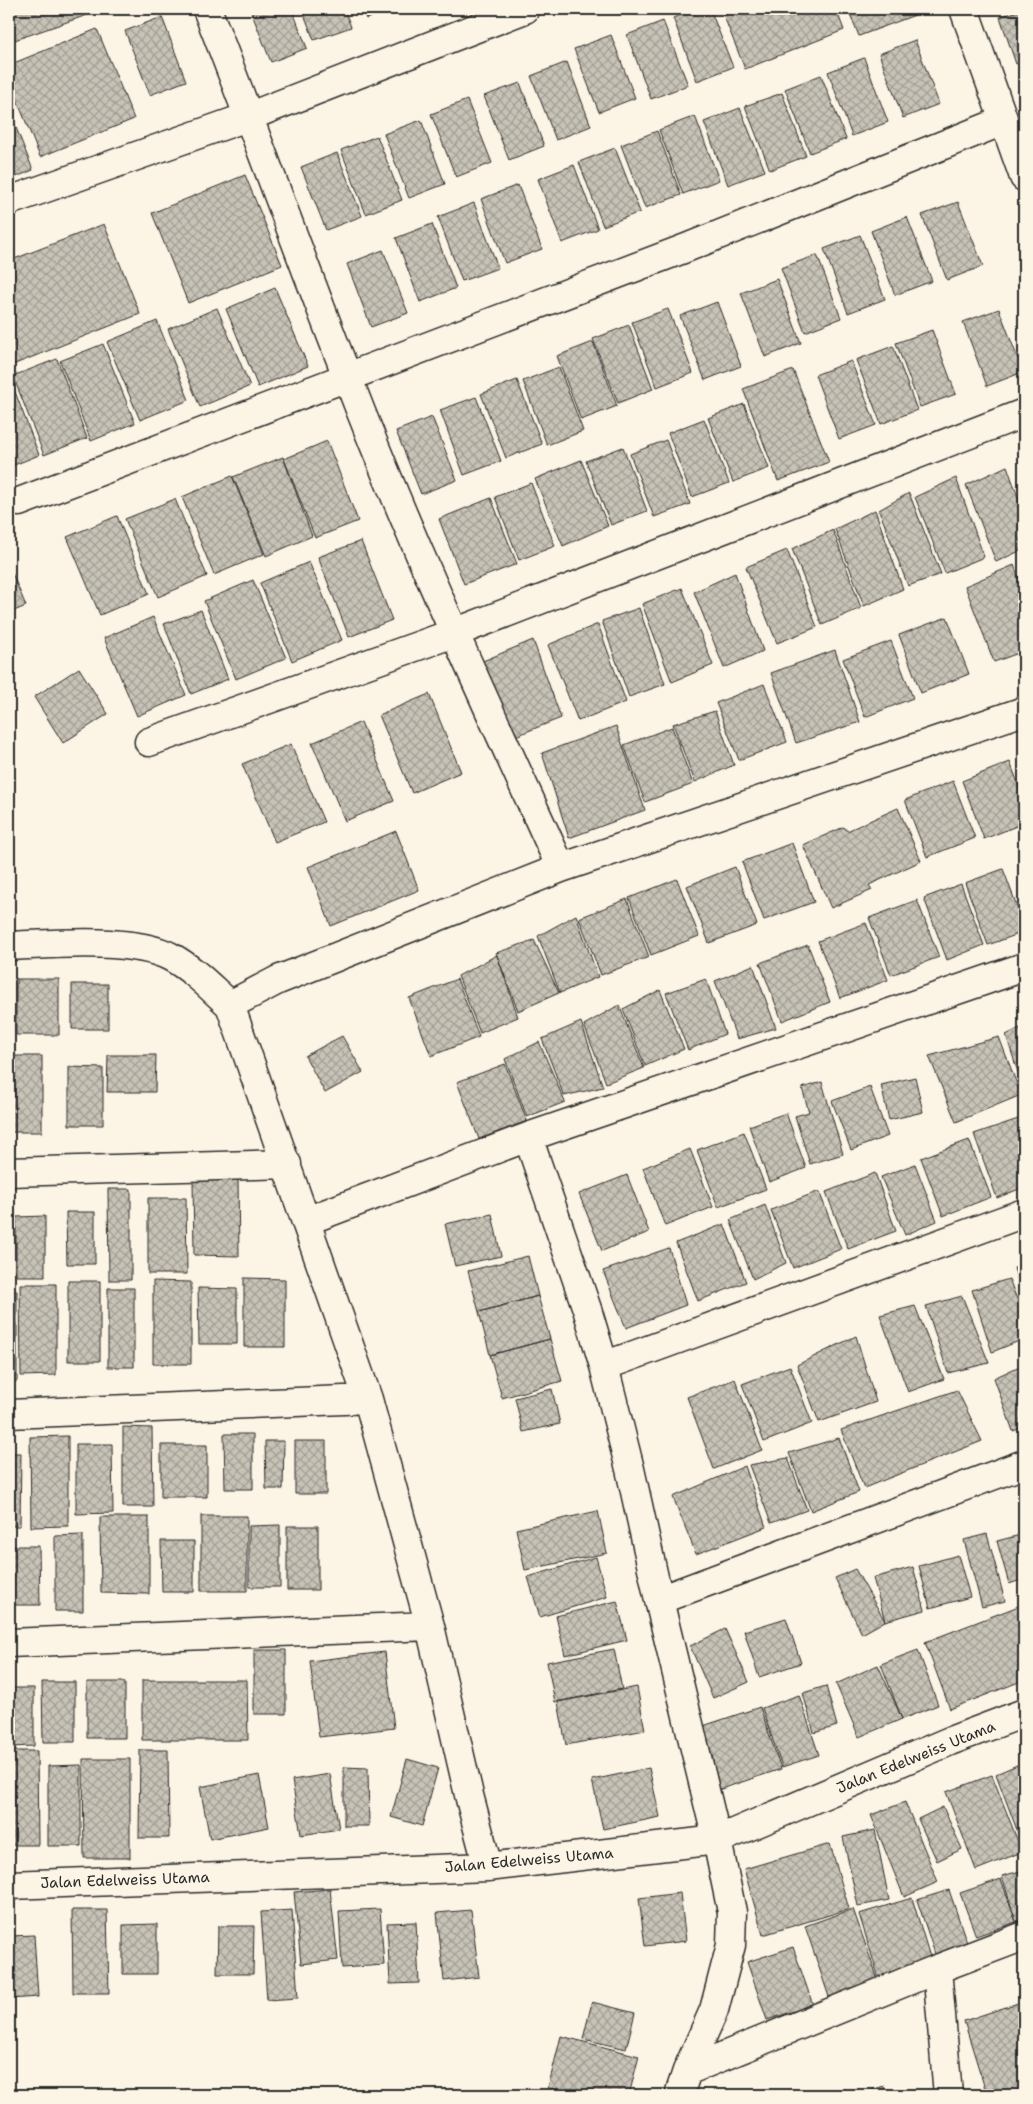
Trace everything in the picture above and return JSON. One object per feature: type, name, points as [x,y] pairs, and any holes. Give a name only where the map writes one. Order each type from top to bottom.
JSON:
[{"type":"street","points":[[207,9],[250,116],[347,377],[454,632],[561,868]]},
{"type":"street","points":[[9,201],[250,116],[525,9]]},
{"type":"street","points":[[964,9],[1024,177]]},
{"type":"street","points":[[19,502],[686,248],[1003,121]]},
{"type":"street","points":[[149,742],[454,632],[1024,413]]},
{"type":"street","points":[[230,1005],[278,980],[561,868],[1024,711]]},
{"type":"street","points":[[9,946],[61,944],[142,946],[170,956],[192,971],[230,1005],[368,1399],[430,1626],[488,1868]]},
{"type":"street","points":[[306,1221],[528,1136],[1024,967]]},
{"type":"street","points":[[528,1136],[584,1300],[604,1366],[717,1840],[732,1912],[731,1945],[714,2010],[683,2083]]},
{"type":"street","points":[[9,1172],[287,1164]]},
{"type":"street","points":[[604,1366],[1024,1213]]},
{"type":"street","points":[[9,1414],[368,1399]]},
{"type":"street","points":[[659,1600],[1024,1464]]},
{"type":"street","points":[[9,1643],[430,1626]]},
{"type":"street","name":"Jalan Edelweiss Utama","points":[[9,1884],[488,1868],[717,1840],[950,1741],[1024,1713]]},
{"type":"street","points":[[683,2083],[937,1969],[1024,1936]]},
{"type":"street","points":[[937,1969],[948,2095]]},
{"type":"building","points":[[9,9],[92,9],[93,13],[9,42]]},
{"type":"building","points":[[250,9],[292,9],[307,48],[271,62]]},
{"type":"building","points":[[302,9],[344,9],[351,27],[314,40]]},
{"type":"building","points":[[362,9],[392,9],[366,19]]},
{"type":"building","points":[[696,9],[710,9],[733,67],[697,81],[673,18]]},
{"type":"building","points":[[721,9],[836,9],[844,30],[745,69]]},
{"type":"building","points":[[848,9],[913,9],[915,15],[859,36]]},
{"type":"building","points":[[1024,9],[1024,62],[1016,64],[1000,17]]},
{"type":"building","points":[[162,17],[186,81],[150,95],[125,31]]},
{"type":"building","points":[[663,21],[688,85],[651,99],[627,35]]},
{"type":"building","points":[[97,29],[134,119],[40,157],[9,80],[9,65]]},
{"type":"building","points":[[611,35],[635,98],[599,112],[574,49]]},
{"type":"building","points":[[915,40],[939,104],[903,118],[879,54]]},
{"type":"building","points":[[864,58],[888,122],[852,136],[828,72]]},
{"type":"building","points":[[567,62],[591,126],[556,140],[531,76]]},
{"type":"building","points":[[821,75],[846,139],[810,153],[785,89]]},
{"type":"building","points":[[520,83],[544,146],[509,160],[484,96]]},
{"type":"building","points":[[782,93],[806,156],[770,170],[745,106]]},
{"type":"building","points":[[467,100],[492,163],[456,177],[431,114]]},
{"type":"building","points":[[740,108],[765,171],[728,185],[704,122]]},
{"type":"building","points":[[9,110],[33,170],[9,180]]},
{"type":"building","points":[[695,116],[719,180],[683,194],[659,130]]},
{"type":"building","points":[[421,120],[445,184],[409,198],[384,134]]},
{"type":"building","points":[[657,131],[681,195],[645,208],[621,145]]},
{"type":"building","points":[[377,136],[402,200],[366,214],[341,150]]},
{"type":"building","points":[[615,148],[640,212],[603,226],[579,162]]},
{"type":"building","points":[[337,153],[362,216],[326,230],[301,167]]},
{"type":"building","points":[[574,165],[598,229],[562,243],[538,179]]},
{"type":"building","points":[[245,175],[282,265],[188,303],[152,213]]},
{"type":"building","points":[[518,185],[542,249],[505,263],[481,199]]},
{"type":"building","points":[[958,202],[983,266],[947,280],[922,215]]},
{"type":"building","points":[[474,203],[498,268],[462,281],[438,217]]},
{"type":"building","points":[[907,217],[932,281],[895,295],[871,231]]},
{"type":"building","points":[[104,224],[140,314],[10,366],[9,261]]},
{"type":"building","points":[[432,224],[456,288],[420,302],[396,238]]},
{"type":"building","points":[[860,235],[885,299],[848,313],[824,249]]},
{"type":"building","points":[[383,250],[408,313],[371,327],[347,264]]},
{"type":"building","points":[[817,255],[841,318],[805,332],[781,268]]},
{"type":"building","points":[[777,279],[801,343],[765,357],[741,293]]},
{"type":"building","points":[[275,288],[308,366],[258,387],[226,309]]},
{"type":"building","points":[[717,302],[741,366],[705,380],[680,316]]},
{"type":"building","points":[[217,308],[250,386],[200,407],[168,329]]},
{"type":"building","points":[[668,309],[693,373],[657,387],[632,322]]},
{"type":"building","points":[[999,309],[1023,372],[987,386],[963,322]]},
{"type":"building","points":[[157,321],[189,400],[140,420],[107,342]]},
{"type":"building","points":[[629,325],[653,389],[618,403],[593,339]]},
{"type":"building","points":[[932,330],[956,394],[920,407],[896,343]]},
{"type":"building","points":[[593,342],[617,406],[581,420],[557,356]]},
{"type":"building","points":[[103,344],[135,423],[91,441],[60,361]]},
{"type":"building","points":[[893,346],[917,410],[881,424],[856,360]]},
{"type":"building","points":[[57,359],[87,438],[44,455],[13,376]]},
{"type":"building","points":[[851,361],[876,425],[839,439],[815,375]]},
{"type":"building","points":[[559,367],[583,431],[547,445],[523,381]]},
{"type":"building","points":[[793,370],[829,462],[778,481],[743,389]]},
{"type":"building","points":[[9,376],[39,455],[9,467]]},
{"type":"building","points":[[517,380],[542,444],[506,458],[481,394]]},
{"type":"building","points":[[476,397],[501,461],[464,475],[440,410]]},
{"type":"building","points":[[744,404],[769,468],[733,482],[708,418]]},
{"type":"building","points":[[432,417],[457,480],[421,494],[396,431]]},
{"type":"building","points":[[704,419],[729,483],[692,497],[668,433]]},
{"type":"building","points":[[666,440],[690,504],[654,517],[630,454]]},
{"type":"building","points":[[327,441],[358,521],[315,538],[284,459]]},
{"type":"building","points":[[623,447],[647,511],[611,525],[586,461]]},
{"type":"building","points":[[283,457],[312,536],[266,556],[233,477]]},
{"type":"building","points":[[581,460],[608,526],[563,546],[535,479]]},
{"type":"building","points":[[1007,466],[1024,514],[1024,549],[996,562],[966,485]]},
{"type":"building","points":[[232,476],[264,554],[214,575],[182,497]]},
{"type":"building","points":[[956,478],[984,557],[945,573],[915,497]]},
{"type":"building","points":[[531,483],[555,546],[519,560],[495,497]]},
{"type":"building","points":[[909,493],[941,574],[908,586],[879,510]]},
{"type":"building","points":[[491,498],[517,564],[464,584],[439,519]]},
{"type":"building","points":[[175,499],[207,576],[158,597],[125,519]]},
{"type":"building","points":[[875,510],[903,589],[864,606],[835,529]]},
{"type":"building","points":[[117,516],[149,594],[100,615],[67,537]]},
{"type":"building","points":[[833,530],[861,608],[822,625],[792,549]]},
{"type":"building","points":[[361,541],[392,620],[349,637],[318,557]]},
{"type":"building","points":[[787,550],[817,627],[777,643],[746,567]]},
{"type":"building","points":[[309,562],[342,640],[292,661],[260,583]]},
{"type":"building","points":[[1014,565],[1024,592],[1024,651],[994,662],[965,586]]},
{"type":"building","points":[[9,566],[26,606],[9,613]]},
{"type":"building","points":[[735,573],[763,651],[724,668],[694,592]]},
{"type":"building","points":[[1024,576],[1024,588],[1020,577]]},
{"type":"building","points":[[253,580],[286,658],[236,679],[204,601]]},
{"type":"building","points":[[682,588],[713,665],[672,682],[642,604]]},
{"type":"building","points":[[639,608],[665,684],[629,697],[602,621]]},
{"type":"building","points":[[201,610],[228,679],[191,694],[164,624]]},
{"type":"building","points":[[153,617],[186,695],[137,716],[104,638]]},
{"type":"building","points":[[947,617],[969,674],[921,693],[899,635]]},
{"type":"building","points":[[598,624],[626,702],[578,721],[548,645]]},
{"type":"building","points":[[533,640],[561,718],[513,737],[483,661]]},
{"type":"building","points":[[891,641],[913,698],[865,717],[843,659]]},
{"type":"building","points":[[835,650],[860,722],[796,743],[771,673]]},
{"type":"building","points":[[79,668],[108,714],[63,743],[34,697]]},
{"type":"building","points":[[764,684],[787,742],[739,760],[716,703]]},
{"type":"building","points":[[429,694],[461,772],[412,793],[379,715]]},
{"type":"building","points":[[715,711],[734,765],[695,782],[673,724]]},
{"type":"building","points":[[361,722],[394,801],[345,821],[312,743]]},
{"type":"building","points":[[616,726],[645,810],[569,838],[542,753]]},
{"type":"building","points":[[672,727],[693,784],[645,802],[624,745]]},
{"type":"building","points":[[291,744],[324,822],[275,842],[242,764]]},
{"type":"building","points":[[1010,762],[1024,799],[1024,823],[984,839],[962,781]]},
{"type":"building","points":[[953,781],[975,838],[927,857],[905,800]]},
{"type":"building","points":[[898,808],[921,861],[869,885],[872,890],[831,908],[803,845],[844,827],[847,831]]},
{"type":"building","points":[[396,831],[419,890],[331,926],[308,867]]},
{"type":"building","points":[[792,843],[814,902],[764,920],[742,862]]},
{"type":"building","points":[[735,867],[757,925],[709,943],[687,886]]},
{"type":"building","points":[[1003,869],[1024,925],[1024,932],[988,945],[965,883]]},
{"type":"building","points":[[677,879],[699,936],[651,955],[629,898]]},
{"type":"building","points":[[961,884],[984,945],[947,960],[924,898]]},
{"type":"building","points":[[627,899],[649,957],[601,975],[579,918]]},
{"type":"building","points":[[917,900],[939,957],[891,975],[869,918]]},
{"type":"building","points":[[576,915],[598,977],[560,993],[538,936]]},
{"type":"building","points":[[866,923],[888,980],[840,998],[818,941]]},
{"type":"building","points":[[534,940],[559,993],[518,1011],[496,953]]},
{"type":"building","points":[[808,945],[830,1002],[782,1021],[760,963]]},
{"type":"building","points":[[497,955],[518,1017],[480,1033],[458,976]]},
{"type":"building","points":[[753,965],[776,1028],[737,1039],[715,981]]},
{"type":"building","points":[[16,979],[59,979],[59,1035],[16,1035]]},
{"type":"building","points":[[457,979],[479,1037],[431,1056],[409,998]]},
{"type":"building","points":[[706,979],[725,1034],[688,1050],[666,993]]},
{"type":"building","points":[[72,984],[108,984],[108,1029],[72,1029]]},
{"type":"building","points":[[660,990],[684,1049],[645,1066],[623,1009]]},
{"type":"building","points":[[619,1005],[644,1068],[606,1083],[584,1025]]},
{"type":"building","points":[[581,1022],[603,1087],[564,1096],[542,1039]]},
{"type":"building","points":[[1024,1026],[1024,1091],[1006,1035]]},
{"type":"building","points":[[342,1036],[363,1072],[325,1093],[305,1056]]},
{"type":"building","points":[[999,1037],[1021,1095],[956,1122],[929,1056]]},
{"type":"building","points":[[539,1042],[565,1102],[527,1117],[505,1059]]},
{"type":"building","points":[[108,1055],[156,1055],[155,1092],[107,1092]]},
{"type":"building","points":[[9,1056],[42,1056],[42,1132],[9,1132]]},
{"type":"building","points":[[505,1064],[527,1121],[479,1139],[457,1082]]},
{"type":"building","points":[[69,1067],[103,1068],[103,1125],[69,1125]]},
{"type":"building","points":[[915,1077],[923,1112],[889,1120],[881,1085]]},
{"type":"building","points":[[822,1082],[843,1154],[810,1164],[795,1116],[809,1112],[802,1088]]},
{"type":"building","points":[[870,1087],[888,1136],[851,1150],[832,1101]]},
{"type":"building","points":[[786,1113],[806,1168],[769,1182],[749,1126]]},
{"type":"building","points":[[1024,1117],[1024,1187],[997,1198],[974,1134]]},
{"type":"building","points":[[744,1132],[766,1189],[718,1207],[697,1150]]},
{"type":"building","points":[[969,1140],[991,1197],[943,1216],[921,1158]]},
{"type":"building","points":[[690,1149],[713,1207],[665,1226],[643,1168]]},
{"type":"building","points":[[915,1164],[937,1221],[905,1235],[881,1177]]},
{"type":"building","points":[[875,1173],[896,1231],[848,1249],[826,1192]]},
{"type":"building","points":[[627,1175],[649,1232],[602,1251],[579,1194]]},
{"type":"building","points":[[193,1178],[238,1178],[239,1256],[194,1255]]},
{"type":"building","points":[[108,1189],[131,1189],[131,1280],[109,1280]]},
{"type":"building","points":[[819,1191],[841,1249],[793,1268],[771,1210]]},
{"type":"building","points":[[148,1198],[186,1198],[187,1274],[148,1274]]},
{"type":"building","points":[[765,1205],[786,1263],[753,1279],[730,1220]]},
{"type":"building","points":[[66,1212],[95,1212],[95,1264],[67,1264]]},
{"type":"building","points":[[492,1214],[501,1256],[455,1266],[445,1224]]},
{"type":"building","points":[[45,1216],[45,1276],[16,1276],[16,1217]]},
{"type":"building","points":[[724,1224],[746,1282],[698,1301],[676,1243]]},
{"type":"building","points":[[669,1248],[686,1305],[626,1328],[603,1271]]},
{"type":"building","points":[[528,1256],[538,1296],[479,1312],[468,1271]]},
{"type":"building","points":[[1024,1265],[1024,1302],[1014,1268]]},
{"type":"building","points":[[244,1278],[285,1279],[285,1347],[244,1347]]},
{"type":"building","points":[[1009,1279],[1024,1317],[1024,1339],[992,1352],[972,1290]]},
{"type":"building","points":[[68,1281],[100,1281],[100,1361],[68,1361]]},
{"type":"building","points":[[153,1281],[191,1282],[191,1364],[153,1364]]},
{"type":"building","points":[[20,1284],[56,1284],[56,1375],[21,1376]]},
{"type":"building","points":[[108,1288],[134,1288],[134,1367],[108,1367]]},
{"type":"building","points":[[198,1288],[237,1289],[237,1344],[199,1344]]},
{"type":"building","points":[[9,1291],[17,1291],[17,1381],[9,1381]]},
{"type":"building","points":[[538,1296],[550,1339],[490,1355],[479,1312]]},
{"type":"building","points":[[962,1296],[989,1363],[948,1373],[926,1306]]},
{"type":"building","points":[[915,1306],[944,1379],[908,1392],[880,1315]]},
{"type":"building","points":[[856,1336],[876,1402],[819,1422],[797,1365]]},
{"type":"building","points":[[550,1339],[562,1381],[502,1398],[490,1355]]},
{"type":"building","points":[[1024,1364],[1024,1427],[1013,1431],[994,1378]]},
{"type":"building","points":[[790,1366],[812,1423],[764,1442],[742,1384]]},
{"type":"building","points":[[735,1379],[762,1450],[714,1469],[687,1397]]},
{"type":"building","points":[[552,1389],[560,1424],[523,1432],[515,1398]]},
{"type":"building","points":[[957,1390],[982,1441],[864,1488],[841,1430]]},
{"type":"building","points":[[123,1427],[152,1428],[153,1507],[123,1507]]},
{"type":"building","points":[[224,1434],[253,1434],[253,1489],[225,1489]]},
{"type":"building","points":[[68,1436],[68,1526],[31,1527],[30,1437]]},
{"type":"building","points":[[839,1438],[859,1492],[811,1511],[789,1453]]},
{"type":"building","points":[[265,1441],[284,1441],[283,1489],[266,1489]]},
{"type":"building","points":[[295,1441],[326,1441],[326,1494],[295,1494]]},
{"type":"building","points":[[76,1444],[112,1444],[113,1513],[76,1514]]},
{"type":"building","points":[[161,1445],[207,1445],[207,1497],[161,1497]]},
{"type":"building","points":[[9,1453],[21,1453],[20,1526],[9,1526]]},
{"type":"building","points":[[788,1458],[807,1510],[771,1523],[749,1465]]},
{"type":"building","points":[[745,1466],[766,1527],[696,1554],[673,1497]]},
{"type":"building","points":[[598,1511],[607,1553],[525,1570],[516,1529]]},
{"type":"building","points":[[201,1516],[247,1516],[247,1591],[201,1591]]},
{"type":"building","points":[[100,1517],[149,1517],[149,1594],[101,1593]]},
{"type":"building","points":[[280,1525],[280,1587],[249,1587],[249,1526]]},
{"type":"building","points":[[287,1526],[318,1526],[318,1590],[287,1590]]},
{"type":"building","points":[[987,1534],[1005,1601],[982,1607],[964,1540]]},
{"type":"building","points":[[1024,1534],[1024,1579],[1009,1584],[997,1541]]},
{"type":"building","points":[[83,1535],[83,1611],[55,1611],[55,1536]]},
{"type":"building","points":[[161,1541],[194,1541],[194,1592],[162,1592]]},
{"type":"building","points":[[11,1546],[39,1546],[40,1605],[11,1605]]},
{"type":"building","points":[[958,1555],[970,1597],[930,1608],[919,1566]]},
{"type":"building","points":[[596,1557],[607,1597],[540,1617],[528,1577]]},
{"type":"building","points":[[913,1567],[925,1610],[885,1621],[873,1578]]},
{"type":"building","points":[[855,1569],[885,1621],[862,1634],[835,1578]]},
{"type":"building","points":[[617,1601],[627,1640],[565,1655],[556,1616]]},
{"type":"building","points":[[1024,1604],[1024,1680],[950,1709],[925,1642]]},
{"type":"building","points":[[786,1618],[801,1663],[759,1677],[744,1631]]},
{"type":"building","points":[[725,1629],[749,1682],[713,1698],[690,1646]]},
{"type":"building","points":[[614,1649],[622,1689],[555,1702],[547,1662]]},
{"type":"building","points":[[254,1650],[286,1650],[286,1714],[254,1714]]},
{"type":"building","points":[[918,1650],[938,1705],[902,1719],[881,1664]]},
{"type":"building","points":[[385,1652],[394,1728],[319,1737],[310,1661]]},
{"type":"building","points":[[878,1665],[902,1719],[859,1737],[836,1684]]},
{"type":"building","points":[[142,1680],[247,1680],[248,1740],[142,1740]]},
{"type":"building","points":[[42,1682],[75,1682],[75,1742],[43,1742]]},
{"type":"building","points":[[87,1682],[125,1682],[125,1738],[87,1738]]},
{"type":"building","points":[[826,1686],[837,1726],[814,1733],[803,1693]]},
{"type":"building","points":[[637,1687],[645,1730],[566,1745],[558,1702]]},
{"type":"building","points":[[9,1688],[34,1688],[34,1746],[9,1747]]},
{"type":"building","points":[[799,1695],[819,1755],[782,1767],[762,1708]]},
{"type":"building","points":[[760,1707],[781,1769],[712,1792],[691,1730]]},
{"type":"building","points":[[140,1750],[168,1750],[169,1838],[139,1838]]},
{"type":"building","points":[[9,1751],[37,1751],[38,1845],[9,1845]]},
{"type":"building","points":[[83,1759],[130,1759],[130,1858],[84,1858]]},
{"type":"building","points":[[407,1759],[438,1768],[422,1826],[391,1817]]},
{"type":"building","points":[[1024,1762],[1024,1846],[1023,1846],[996,1774]]},
{"type":"building","points":[[81,1765],[81,1846],[48,1846],[48,1766]]},
{"type":"building","points":[[344,1767],[368,1768],[369,1826],[344,1826]]},
{"type":"building","points":[[649,1768],[660,1817],[603,1829],[592,1780]]},
{"type":"building","points":[[330,1774],[339,1829],[301,1835],[292,1780]]},
{"type":"building","points":[[259,1775],[269,1827],[210,1839],[200,1787]]},
{"type":"building","points":[[992,1775],[1022,1852],[976,1870],[946,1792]]},
{"type":"building","points":[[905,1802],[938,1882],[904,1897],[871,1815]]},
{"type":"building","points":[[943,1807],[962,1849],[937,1861],[918,1819]]},
{"type":"building","points":[[875,1830],[889,1900],[858,1906],[843,1837]]},
{"type":"building","points":[[830,1844],[849,1909],[763,1935],[744,1869]]},
{"type":"building","points":[[1024,1870],[1024,1919],[1016,1922],[1002,1876]]},
{"type":"building","points":[[1001,1879],[1016,1922],[976,1936],[960,1893]]},
{"type":"building","points":[[330,1889],[338,1960],[301,1964],[294,1892]]},
{"type":"building","points":[[949,1890],[968,1946],[936,1957],[917,1900]]},
{"type":"building","points":[[680,1893],[686,1941],[645,1946],[639,1898]]},
{"type":"building","points":[[912,1898],[933,1967],[880,1982],[859,1914]]},
{"type":"building","points":[[380,1909],[384,1965],[342,1968],[339,1911]]},
{"type":"building","points":[[853,1909],[879,1983],[830,2000],[805,1926]]},
{"type":"building","points":[[72,1910],[107,1910],[109,1993],[73,1993]]},
{"type":"building","points":[[292,1910],[298,1998],[267,2000],[261,1912]]},
{"type":"building","points":[[471,1910],[479,1977],[444,1981],[437,1913]]},
{"type":"building","points":[[416,1922],[419,1983],[390,1984],[387,1923]]},
{"type":"building","points":[[157,1924],[157,1974],[123,1974],[123,1925]]},
{"type":"building","points":[[218,1926],[254,1926],[253,1974],[217,1974]]},
{"type":"building","points":[[34,1935],[38,1997],[9,1999],[9,1936]]},
{"type":"building","points":[[793,1947],[813,2005],[767,2020],[747,1962]]},
{"type":"building","points":[[1024,2001],[1024,2088],[1003,2095],[987,2095],[964,2021]]},
{"type":"building","points":[[592,2002],[635,2013],[626,2049],[583,2039]]},
{"type":"building","points":[[561,2036],[639,2056],[629,2095],[574,2095],[548,2088]]},
{"type":"building","points":[[884,2086],[886,2095],[856,2095]]}]
